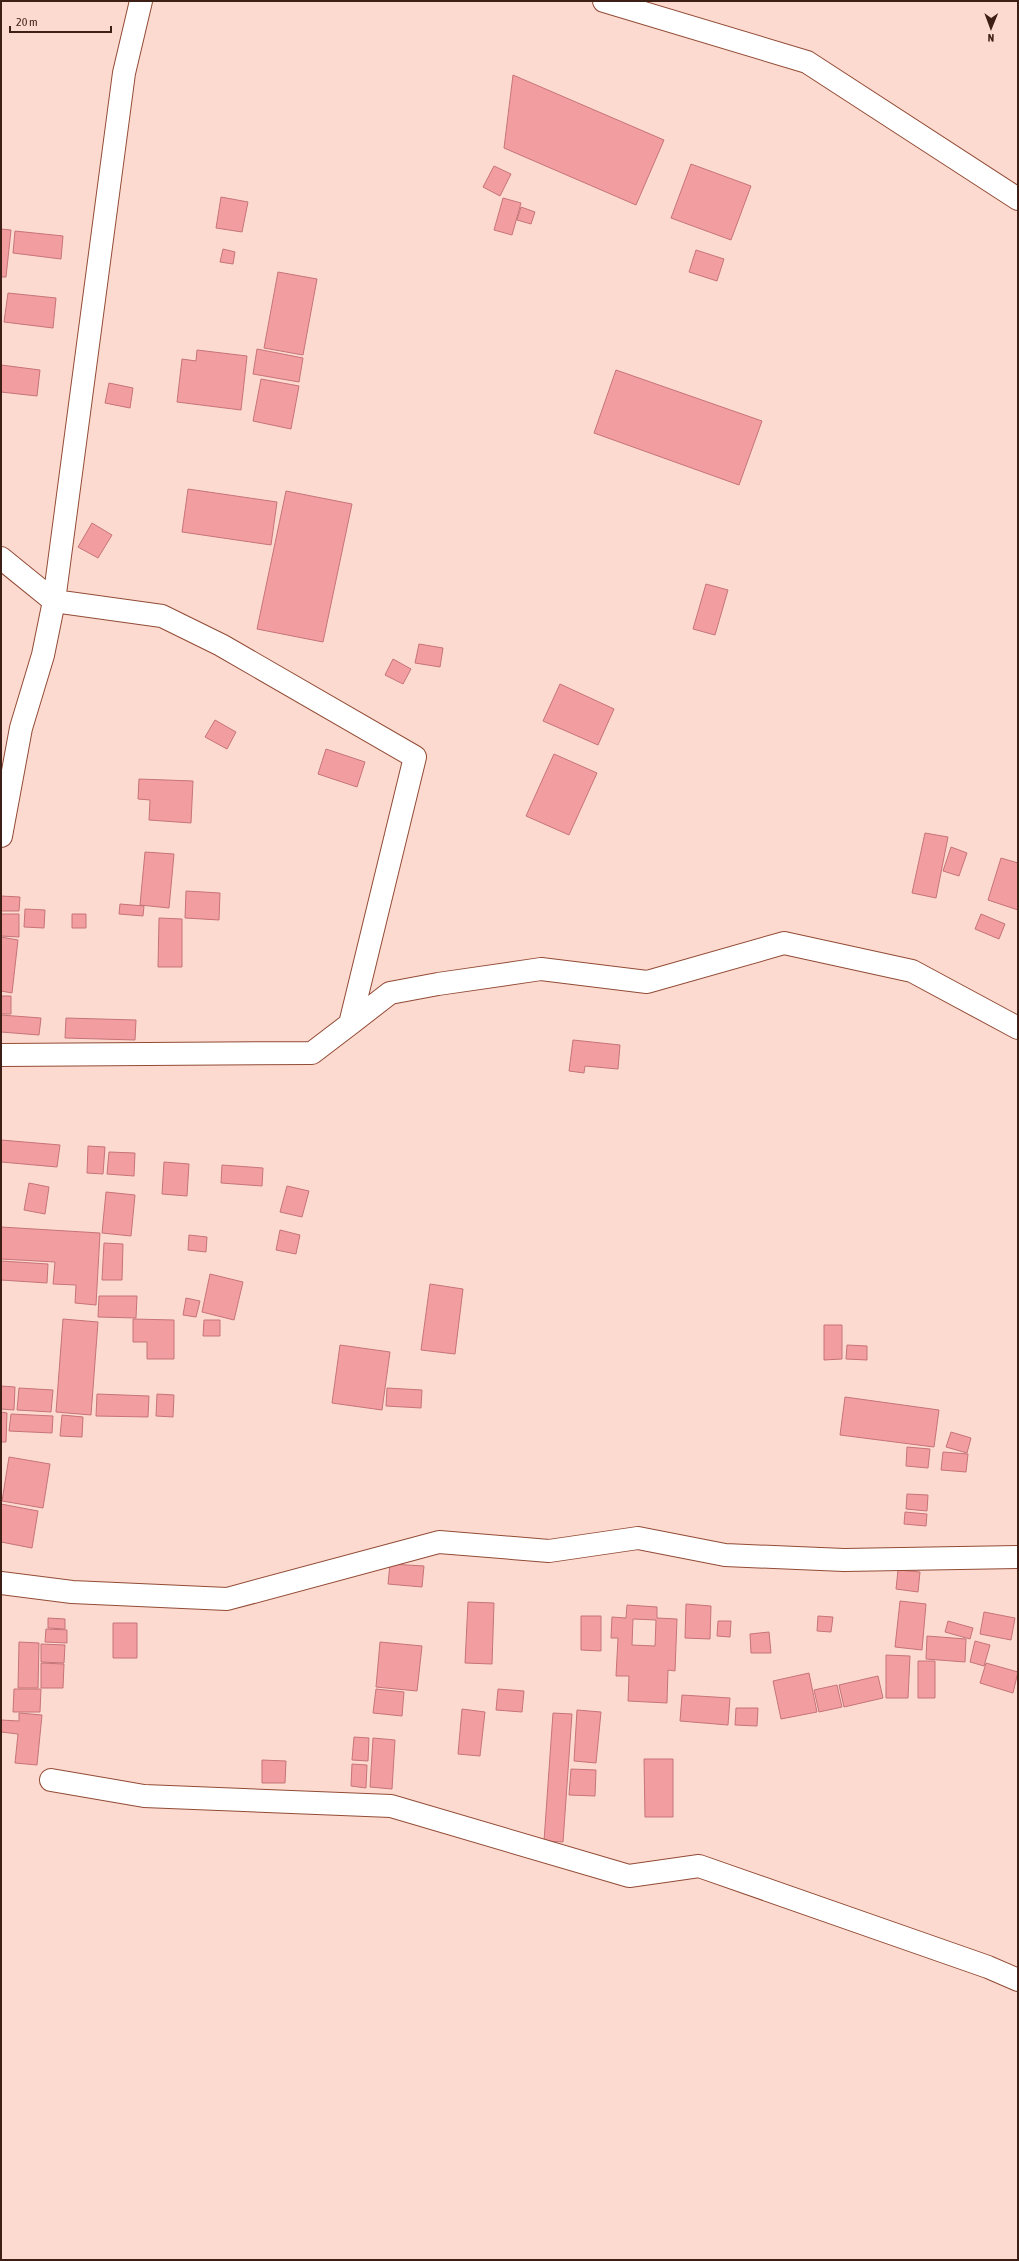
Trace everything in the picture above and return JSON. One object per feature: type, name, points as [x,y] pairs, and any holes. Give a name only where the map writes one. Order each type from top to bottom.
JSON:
[{"type":"street","points":[[1,836],[21,728],[43,655],[54,601],[124,73],[141,1]]},
{"type":"street","points":[[604,1],[807,62],[1018,198]]},
{"type":"street","points":[[1,558],[54,601],[162,616],[221,645],[414,757],[350,1024]]},
{"type":"street","points":[[1,1055],[312,1053],[390,993],[438,984],[541,969],[647,982],[784,943],[912,971],[1018,1028]]},
{"type":"street","points":[[1,1583],[72,1592],[227,1600],[439,1542],[549,1551],[638,1538],[732,1555],[844,1560],[1018,1557]]},
{"type":"street","points":[[51,1780],[144,1796],[391,1806],[629,1876],[699,1866],[988,1967],[1018,1980]]},
{"type":"building","points":[[513,75],[664,140],[636,205],[504,148]]},
{"type":"building","points":[[691,164],[751,186],[731,240],[671,218]]},
{"type":"building","points":[[494,166],[511,174],[500,196],[483,187]]},
{"type":"building","points":[[221,197],[248,202],[242,232],[216,228]]},
{"type":"building","points":[[503,198],[521,203],[512,235],[494,230]]},
{"type":"building","points":[[521,207],[535,212],[531,224],[517,220]]},
{"type":"building","points":[[1,229],[11,230],[6,277],[1,277]]},
{"type":"building","points":[[15,231],[63,236],[61,259],[13,253]]},
{"type":"building","points":[[223,249],[235,252],[233,264],[220,262]]},
{"type":"building","points":[[696,250],[724,259],[717,281],[689,272]]},
{"type":"building","points":[[278,272],[317,279],[303,355],[264,348]]},
{"type":"building","points":[[8,293],[56,298],[53,328],[4,322]]},
{"type":"building","points":[[257,349],[303,358],[299,382],[253,374]]},
{"type":"building","points":[[197,350],[247,356],[241,410],[177,402],[182,359],[196,361]]},
{"type":"building","points":[[1,365],[40,370],[37,396],[1,392]]},
{"type":"building","points":[[616,370],[762,421],[739,485],[594,433]]},
{"type":"building","points":[[261,379],[299,386],[291,429],[253,421]]},
{"type":"building","points":[[109,383],[133,388],[130,408],[105,403]]},
{"type":"building","points":[[188,489],[277,502],[271,545],[182,532]]},
{"type":"building","points":[[286,491],[352,504],[323,642],[257,629]]},
{"type":"building","points":[[92,523],[112,535],[98,558],[78,547]]},
{"type":"building","points":[[706,584],[728,590],[715,635],[693,629]]},
{"type":"building","points":[[419,644],[443,648],[440,667],[415,663]]},
{"type":"building","points":[[393,659],[411,669],[403,684],[385,675]]},
{"type":"building","points":[[560,684],[614,709],[598,745],[543,721]]},
{"type":"building","points":[[215,720],[236,732],[227,749],[205,737]]},
{"type":"building","points":[[326,749],[365,762],[357,787],[318,774]]},
{"type":"building","points":[[554,754],[597,773],[569,835],[526,816]]},
{"type":"building","points":[[139,779],[193,781],[191,823],[149,820],[150,800],[138,799]]},
{"type":"building","points":[[925,833],[948,837],[936,898],[912,893]]},
{"type":"building","points":[[951,847],[967,853],[959,876],[943,871]]},
{"type":"building","points":[[145,852],[174,854],[169,908],[140,905]]},
{"type":"building","points":[[1001,858],[1018,863],[1018,910],[988,900]]},
{"type":"building","points":[[186,891],[220,893],[219,920],[185,918]]},
{"type":"building","points":[[1,896],[20,897],[19,911],[1,911]]},
{"type":"building","points":[[120,904],[144,906],[143,916],[119,914]]},
{"type":"building","points":[[25,909],[45,910],[44,928],[24,927]]},
{"type":"building","points":[[1,914],[19,914],[19,937],[1,936]]},
{"type":"building","points":[[72,914],[86,914],[86,928],[72,928]]},
{"type":"building","points":[[981,914],[1005,924],[999,939],[975,929]]},
{"type":"building","points":[[159,918],[182,919],[182,967],[158,967]]},
{"type":"building","points":[[1,937],[18,940],[12,993],[1,991]]},
{"type":"building","points":[[1,996],[11,996],[11,1014],[1,1014]]},
{"type":"building","points":[[1,1015],[41,1018],[39,1035],[1,1032]]},
{"type":"building","points":[[66,1018],[136,1020],[135,1040],[65,1038]]},
{"type":"building","points":[[573,1040],[620,1045],[618,1069],[585,1066],[584,1073],[569,1071]]},
{"type":"building","points":[[1,1140],[60,1145],[57,1167],[1,1162]]},
{"type":"building","points":[[88,1146],[105,1147],[103,1174],[87,1173]]},
{"type":"building","points":[[109,1152],[135,1153],[134,1176],[107,1174]]},
{"type":"building","points":[[164,1162],[189,1164],[187,1196],[162,1194]]},
{"type":"building","points":[[222,1165],[263,1168],[262,1186],[221,1183]]},
{"type":"building","points":[[29,1183],[49,1187],[45,1214],[24,1210]]},
{"type":"building","points":[[287,1186],[309,1191],[302,1217],[280,1212]]},
{"type":"building","points":[[106,1192],[135,1195],[131,1236],[102,1233]]},
{"type":"building","points":[[1,1227],[100,1233],[96,1305],[75,1303],[76,1285],[53,1284],[55,1262],[1,1259]]},
{"type":"building","points":[[280,1230],[300,1235],[296,1254],[276,1250]]},
{"type":"building","points":[[189,1235],[207,1237],[206,1252],[188,1250]]},
{"type":"building","points":[[104,1243],[123,1244],[122,1280],[102,1280]]},
{"type":"building","points":[[1,1261],[48,1264],[47,1283],[1,1280]]},
{"type":"building","points":[[210,1274],[243,1282],[234,1320],[202,1312]]},
{"type":"building","points":[[430,1284],[463,1289],[455,1354],[421,1350]]},
{"type":"building","points":[[99,1296],[137,1296],[136,1318],[98,1317]]},
{"type":"building","points":[[186,1298],[200,1301],[196,1317],[183,1315]]},
{"type":"building","points":[[63,1319],[98,1322],[91,1415],[56,1412]]},
{"type":"building","points":[[133,1319],[174,1320],[174,1359],[147,1359],[147,1342],[133,1342]]},
{"type":"building","points":[[204,1320],[220,1320],[220,1336],[203,1336]]},
{"type":"building","points":[[824,1325],[842,1325],[842,1359],[824,1360]]},
{"type":"building","points":[[340,1345],[390,1352],[382,1410],[332,1403]]},
{"type":"building","points":[[847,1345],[867,1346],[867,1360],[846,1359]]},
{"type":"building","points":[[1,1386],[15,1387],[14,1410],[1,1409]]},
{"type":"building","points":[[19,1388],[53,1390],[51,1412],[17,1410]]},
{"type":"building","points":[[387,1388],[422,1390],[421,1408],[386,1406]]},
{"type":"building","points":[[97,1394],[149,1396],[148,1417],[96,1416]]},
{"type":"building","points":[[157,1394],[174,1395],[173,1417],[156,1416]]},
{"type":"building","points":[[845,1397],[939,1410],[934,1447],[840,1435]]},
{"type":"building","points":[[1,1412],[7,1413],[6,1442],[1,1442]]},
{"type":"building","points":[[11,1414],[53,1416],[52,1433],[9,1431]]},
{"type":"building","points":[[62,1415],[83,1417],[82,1437],[60,1436]]},
{"type":"building","points":[[951,1432],[971,1438],[967,1453],[946,1447]]},
{"type":"building","points":[[907,1447],[930,1449],[928,1468],[906,1466]]},
{"type":"building","points":[[943,1452],[968,1454],[966,1472],[941,1470]]},
{"type":"building","points":[[9,1457],[50,1464],[43,1508],[2,1501]]},
{"type":"building","points":[[907,1494],[928,1495],[927,1511],[906,1509]]},
{"type":"building","points":[[1,1504],[38,1511],[32,1548],[1,1542]]},
{"type":"building","points":[[905,1512],[927,1514],[926,1526],[904,1524]]},
{"type":"building","points":[[390,1564],[424,1566],[422,1587],[388,1584]]},
{"type":"building","points":[[898,1570],[920,1572],[918,1592],[896,1589]]},
{"type":"building","points":[[900,1601],[926,1604],[922,1650],[895,1647]]},
{"type":"building","points":[[468,1602],[494,1603],[492,1664],[465,1663]]},
{"type":"building","points":[[686,1604],[711,1606],[710,1639],[685,1638]]},
{"type":"building","points":[[627,1605],[657,1607],[657,1618],[677,1619],[675,1671],[668,1670],[667,1703],[628,1701],[629,1676],[616,1676],[618,1638],[611,1638],[612,1617],[626,1618]],"holes":[[[633,1619],[656,1620],[655,1646],[632,1645]]]},
{"type":"building","points":[[984,1612],[1015,1618],[1011,1640],[980,1634]]},
{"type":"building","points":[[581,1616],[601,1616],[601,1651],[581,1650]]},
{"type":"building","points":[[818,1616],[833,1617],[831,1632],[817,1631]]},
{"type":"building","points":[[48,1618],[65,1619],[65,1629],[48,1628]]},
{"type":"building","points":[[718,1621],[731,1621],[730,1637],[717,1636]]},
{"type":"building","points":[[948,1621],[973,1628],[970,1639],[945,1632]]},
{"type":"building","points":[[113,1623],[137,1623],[137,1658],[113,1658]]},
{"type":"building","points":[[46,1629],[67,1630],[67,1643],[45,1642]]},
{"type":"building","points":[[769,1632],[771,1653],[751,1653],[750,1634]]},
{"type":"building","points":[[927,1636],[966,1639],[965,1662],[926,1659]]},
{"type":"building","points":[[975,1641],[990,1645],[984,1666],[970,1662]]},
{"type":"building","points":[[19,1642],[39,1643],[38,1688],[18,1688]]},
{"type":"building","points":[[380,1642],[422,1646],[417,1691],[376,1687]]},
{"type":"building","points":[[41,1644],[65,1645],[64,1663],[41,1662]]},
{"type":"building","points":[[886,1655],[910,1656],[908,1698],[886,1698]]},
{"type":"building","points":[[918,1661],[935,1661],[935,1698],[918,1698]]},
{"type":"building","points":[[41,1663],[64,1664],[63,1688],[41,1688]]},
{"type":"building","points":[[986,1663],[1018,1672],[1013,1693],[980,1683]]},
{"type":"building","points":[[809,1673],[817,1712],[781,1719],[773,1681]]},
{"type":"building","points":[[878,1676],[883,1698],[844,1707],[839,1685]]},
{"type":"building","points":[[837,1685],[842,1707],[819,1712],[814,1690]]},
{"type":"building","points":[[14,1689],[41,1689],[40,1712],[13,1712]]},
{"type":"building","points":[[376,1689],[404,1692],[402,1716],[373,1713]]},
{"type":"building","points":[[498,1689],[524,1691],[522,1712],[496,1710]]},
{"type":"building","points":[[682,1695],[730,1698],[728,1725],[680,1721]]},
{"type":"building","points":[[736,1708],[758,1708],[757,1726],[735,1725]]},
{"type":"building","points":[[462,1709],[485,1712],[480,1756],[458,1754]]},
{"type":"building","points":[[577,1710],[601,1712],[596,1763],[574,1761]]},
{"type":"building","points":[[19,1713],[42,1715],[37,1765],[15,1763],[18,1734],[1,1732],[1,1720],[19,1721]]},
{"type":"building","points":[[553,1713],[572,1714],[563,1842],[544,1841]]},
{"type":"building","points":[[354,1737],[369,1738],[368,1761],[352,1760]]},
{"type":"building","points":[[373,1738],[395,1740],[392,1789],[370,1787]]},
{"type":"building","points":[[644,1759],[673,1759],[673,1817],[645,1817]]},
{"type":"building","points":[[262,1760],[286,1761],[285,1783],[262,1783]]},
{"type":"building","points":[[352,1764],[367,1765],[366,1788],[351,1786]]},
{"type":"building","points":[[571,1769],[596,1770],[595,1796],[569,1795]]}]
